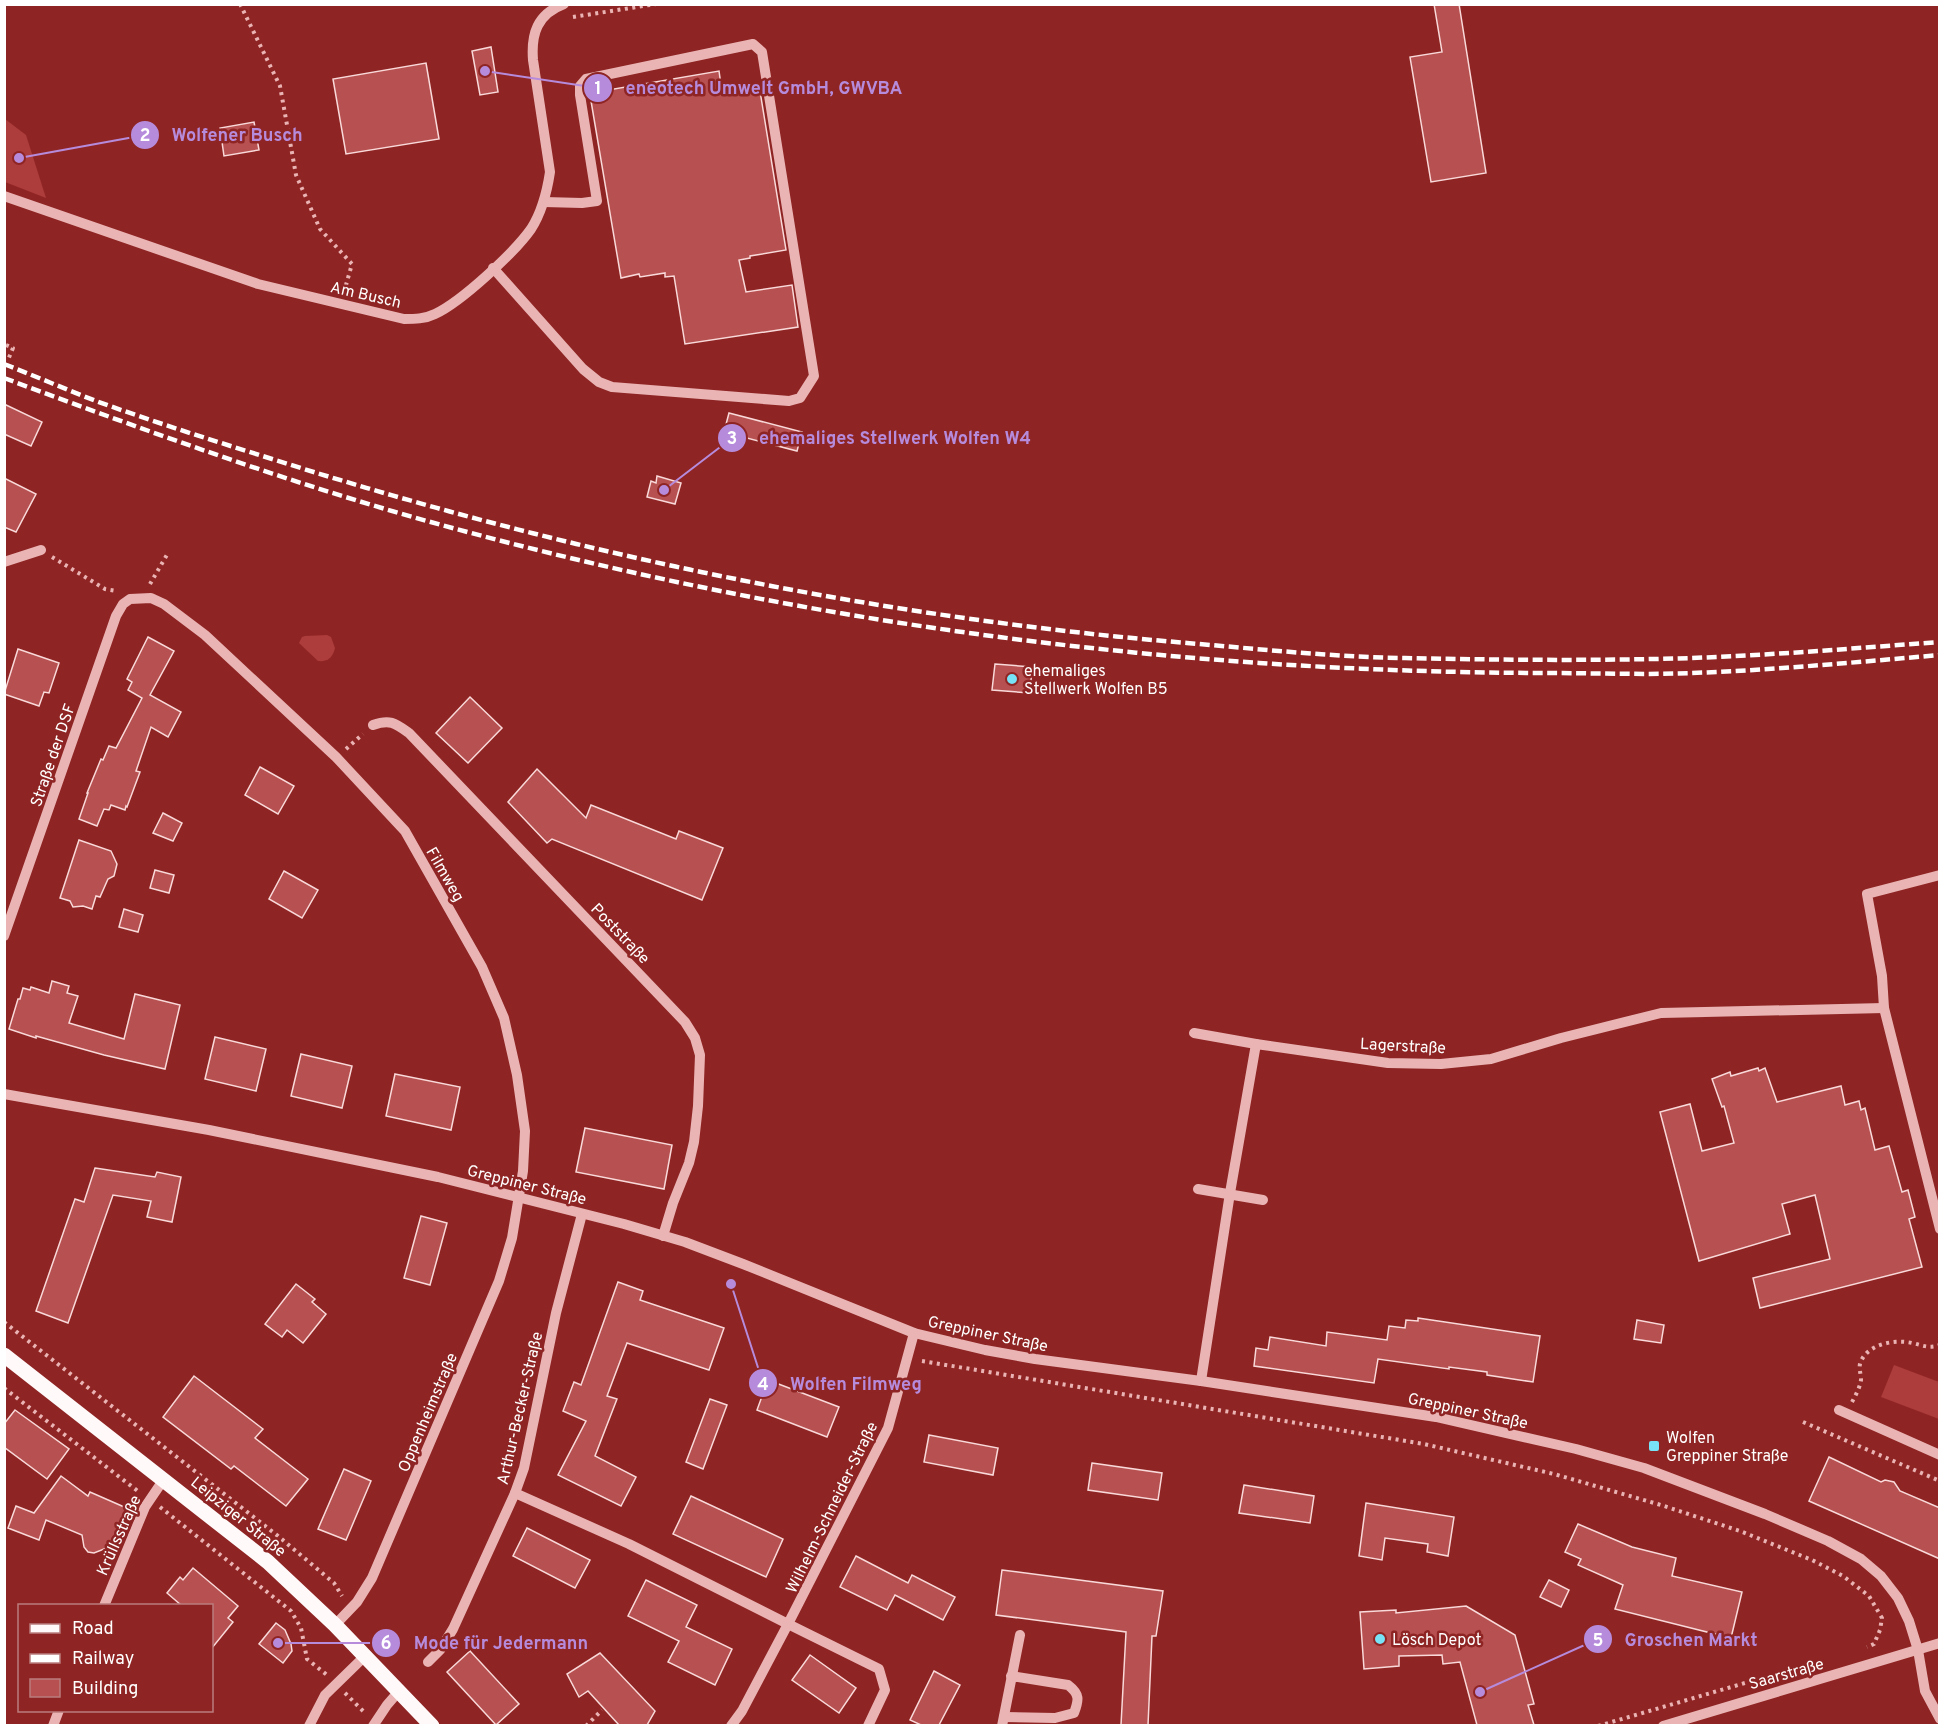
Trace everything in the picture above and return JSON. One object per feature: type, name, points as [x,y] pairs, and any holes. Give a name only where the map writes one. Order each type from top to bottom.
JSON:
[{"type":"main road","name":"Leipziger Straße","points":[[4,1355],[268,1562],[335,1625],[432,1725]]},
{"type":"street","name":"Am Busch","points":[[4,196],[258,284],[404,319],[418,319],[433,315],[457,301],[527,234],[544,202],[550,172],[549,157],[532,60],[532,44],[534,32],[540,21],[549,12],[564,4]]},
{"type":"street","points":[[493,268],[583,369],[599,382],[612,387],[789,401],[800,398],[814,376],[762,52],[753,44],[586,79],[580,86],[580,95],[597,201],[544,202]]},
{"type":"street","points":[[4,562],[41,550]]},
{"type":"street","name":"Filmweg","points":[[141,597],[151,598],[164,604],[205,635],[336,757],[405,831],[482,967],[504,1018],[517,1075],[525,1131],[520,1198]]},
{"type":"street","name":"Straße der DSF","points":[[4,936],[116,616],[129,599],[141,597]]},
{"type":"street","name":"Poststraße","points":[[374,725],[384,721],[395,723],[409,733],[685,1022],[695,1038],[699,1055],[698,1106],[694,1142],[689,1163],[663,1236]]},
{"type":"street","points":[[1940,875],[1867,894],[1882,976],[1884,1008],[1940,1229]]},
{"type":"street","name":"Lagerstraße","points":[[1194,1034],[1388,1063],[1441,1064],[1491,1059],[1561,1038],[1661,1013],[1884,1008]]},
{"type":"street","points":[[1201,1381],[1256,1044]]},
{"type":"street","name":"Greppiner Straße","points":[[4,1094],[209,1130],[438,1177],[582,1214],[663,1236],[743,1264],[914,1333],[985,1350],[1337,1401],[1477,1425],[1576,1449],[1674,1478],[1828,1541],[1861,1559],[1881,1576],[1898,1598],[1909,1621],[1918,1650],[1925,1691],[1940,1719]]},
{"type":"street","points":[[1198,1189],[1263,1200]]},
{"type":"street","name":"Oppenheimstraße","points":[[335,1625],[351,1610],[372,1578],[499,1281],[520,1198]]},
{"type":"street","name":"Arthur-Becker-Straße","points":[[428,1662],[447,1641],[515,1493],[524,1468],[556,1313],[582,1214]]},
{"type":"street","name":"Wilhelm-Schneider-Straße","points":[[731,1725],[742,1711],[788,1624],[888,1428],[914,1333]]},
{"type":"street","points":[[1843,1412],[1940,1455]]},
{"type":"street","name":"Krüllsstraße","points":[[104,1604],[149,1499],[164,1479]]},
{"type":"street","points":[[515,1493],[629,1544],[879,1669],[885,1690],[868,1725]]},
{"type":"street","points":[[1011,1676],[1068,1684],[1076,1690],[1078,1700],[1074,1713],[1055,1718],[1003,1721],[1011,1676],[1020,1635]]},
{"type":"street","name":"Saarstraße","points":[[1663,1725],[1940,1643]]},
{"type":"street","points":[[309,1725],[321,1700],[366,1656]]},
{"type":"street","points":[[375,1722],[400,1690]]},
{"type":"path","points":[[240,4],[280,86],[296,175],[320,229],[352,264],[341,304]]},
{"type":"path","points":[[566,20],[656,4]]},
{"type":"path","points":[[6,345],[13,348],[8,360]]},
{"type":"path","points":[[41,550],[105,589],[141,597],[168,553]]},
{"type":"path","points":[[336,757],[374,725]]},
{"type":"path","points":[[4,1322],[278,1536],[334,1583],[351,1610]]},
{"type":"path","points":[[1843,1412],[1861,1382],[1859,1364],[1873,1348],[1882,1344],[1898,1343],[1912,1343],[1922,1347],[1940,1345]]},
{"type":"path","points":[[906,1359],[1424,1444],[1554,1474],[1661,1505],[1740,1531],[1802,1556],[1843,1576],[1869,1596],[1882,1618],[1874,1644],[1865,1648]]},
{"type":"path","points":[[4,1388],[291,1611],[301,1628],[307,1659],[336,1683],[375,1722]]},
{"type":"path","points":[[1803,1422],[1940,1481]]},
{"type":"path","points":[[1598,1725],[1765,1677]]},
{"type":"path","points":[[586,1725],[602,1710]]},
{"type":"shaded area","points":[[5,119],[26,135],[46,198],[5,182]]},
{"type":"shaded area","points":[[327,635],[331,637],[335,648],[333,654],[325,661],[318,661],[299,643],[305,636]]},
{"type":"shaded area","points":[[1894,1365],[1939,1382],[1939,1419],[1881,1397]]},
{"type":"building","points":[[1434,4],[1459,4],[1486,173],[1431,182],[1410,57],[1442,52]]},
{"type":"building","points":[[491,47],[498,92],[480,95],[472,51]]},
{"type":"building","points":[[426,63],[439,139],[346,154],[333,79]]},
{"type":"building","points":[[719,71],[722,92],[759,85],[786,250],[739,260],[746,292],[792,285],[798,327],[685,344],[674,276],[665,277],[665,273],[640,277],[639,274],[621,278],[590,95]]},
{"type":"building","points":[[254,122],[259,150],[224,156],[220,128]]},
{"type":"building","points":[[4,404],[42,422],[31,446],[4,434]]},
{"type":"building","points":[[729,413],[802,432],[797,451],[724,432]]},
{"type":"building","points":[[657,476],[681,483],[675,504],[647,497],[651,481],[656,483]]},
{"type":"building","points":[[4,478],[36,494],[16,532],[4,527]]},
{"type":"building","points":[[148,637],[174,651],[150,695],[181,712],[168,737],[151,727],[136,771],[140,772],[127,807],[125,810],[111,805],[109,810],[104,809],[97,826],[79,819],[101,759],[103,760],[109,746],[116,748],[142,698],[128,690],[132,682],[127,679]]},
{"type":"building","points":[[18,649],[59,663],[49,693],[44,692],[39,706],[4,694]]},
{"type":"building","name":"ehemaliges Stellwerk Wolfen B5","points":[[995,664],[1032,667],[1030,693],[992,690]]},
{"type":"building","points":[[470,697],[502,728],[468,763],[436,733]]},
{"type":"building","points":[[260,767],[294,786],[278,814],[245,795]]},
{"type":"building","points":[[537,769],[586,818],[591,805],[676,839],[679,831],[723,848],[702,900],[552,839],[547,843],[508,802]]},
{"type":"building","points":[[163,813],[182,823],[173,841],[153,833]]},
{"type":"building","points":[[79,840],[111,851],[117,864],[114,876],[108,879],[100,897],[96,896],[92,909],[83,906],[73,907],[70,901],[60,898]]},
{"type":"building","points":[[155,870],[174,875],[169,893],[150,888]]},
{"type":"building","points":[[284,871],[318,890],[302,918],[269,899]]},
{"type":"building","points":[[124,909],[143,915],[138,932],[119,927]]},
{"type":"building","points":[[52,981],[69,986],[67,993],[78,996],[69,1023],[124,1039],[135,994],[180,1005],[165,1069],[36,1036],[36,1038],[9,1029],[23,988],[30,990],[31,987],[49,993]]},
{"type":"building","points":[[215,1037],[266,1049],[256,1091],[205,1079]]},
{"type":"building","points":[[301,1054],[352,1066],[342,1108],[291,1096]]},
{"type":"building","points":[[1758,1068],[1759,1071],[1765,1068],[1777,1102],[1841,1086],[1845,1105],[1859,1101],[1861,1110],[1865,1108],[1875,1150],[1889,1146],[1902,1192],[1908,1190],[1915,1217],[1909,1219],[1922,1267],[1760,1308],[1753,1278],[1830,1259],[1815,1195],[1782,1204],[1790,1234],[1699,1261],[1660,1112],[1690,1104],[1702,1151],[1734,1143],[1724,1106],[1722,1107],[1712,1079],[1730,1072],[1731,1076]]},
{"type":"building","points":[[395,1074],[460,1087],[451,1130],[386,1116]]},
{"type":"building","points":[[585,1128],[672,1145],[664,1189],[576,1172]]},
{"type":"building","points":[[95,1168],[155,1177],[157,1172],[181,1177],[172,1222],[147,1217],[151,1201],[113,1195],[68,1323],[36,1311],[75,1199],[84,1202]]},
{"type":"building","points":[[421,1216],[447,1223],[430,1285],[404,1278]]},
{"type":"building","points":[[618,1282],[643,1291],[640,1300],[724,1328],[709,1370],[627,1343],[607,1396],[617,1399],[595,1456],[636,1477],[621,1506],[558,1475],[586,1421],[563,1411],[574,1382],[581,1385]]},
{"type":"building","points":[[296,1284],[315,1299],[312,1302],[326,1314],[303,1343],[287,1330],[282,1337],[265,1324]]},
{"type":"building","points":[[1418,1318],[1540,1336],[1533,1382],[1487,1375],[1487,1372],[1378,1359],[1374,1383],[1254,1366],[1256,1348],[1268,1350],[1270,1337],[1326,1346],[1327,1332],[1387,1340],[1389,1326],[1405,1328],[1406,1320],[1418,1321]]},
{"type":"building","points":[[1637,1320],[1664,1325],[1661,1343],[1634,1339]]},
{"type":"building","points":[[194,1376],[263,1429],[255,1438],[308,1479],[286,1506],[234,1466],[231,1469],[163,1417]]},
{"type":"building","points":[[768,1380],[839,1407],[827,1437],[757,1410]]},
{"type":"building","points":[[710,1399],[727,1405],[703,1469],[686,1462]]},
{"type":"building","points":[[15,1410],[69,1449],[47,1479],[4,1447],[4,1424]]},
{"type":"building","points":[[929,1435],[998,1448],[993,1475],[924,1462]]},
{"type":"building","points":[[1829,1457],[1881,1482],[1885,1480],[1894,1482],[1900,1491],[1940,1508],[1940,1559],[1809,1501]]},
{"type":"building","points":[[1092,1463],[1162,1473],[1158,1500],[1088,1490]]},
{"type":"building","points":[[344,1469],[371,1481],[346,1540],[318,1529]]},
{"type":"building","points":[[61,1476],[88,1496],[90,1492],[131,1510],[114,1549],[109,1547],[94,1553],[88,1552],[84,1547],[82,1535],[46,1520],[39,1540],[8,1528],[16,1506],[34,1513]]},
{"type":"building","points":[[1244,1485],[1314,1496],[1310,1523],[1239,1513]]},
{"type":"building","points":[[691,1496],[783,1539],[766,1577],[673,1534]]},
{"type":"building","points":[[1366,1503],[1454,1517],[1448,1556],[1427,1552],[1428,1544],[1385,1538],[1382,1560],[1359,1556]]},
{"type":"building","points":[[1578,1524],[1632,1547],[1676,1558],[1672,1576],[1742,1592],[1731,1638],[1615,1609],[1623,1585],[1578,1565],[1581,1559],[1565,1552]]},
{"type":"building","points":[[527,1528],[590,1560],[575,1588],[513,1556]]},
{"type":"building","points":[[856,1556],[908,1583],[912,1575],[955,1597],[943,1620],[895,1595],[887,1610],[840,1587]]},
{"type":"building","points":[[193,1568],[238,1606],[228,1618],[233,1622],[213,1647],[213,1604],[180,1604],[167,1593],[180,1577],[183,1580]]},
{"type":"building","points":[[1002,1570],[1163,1591],[1156,1636],[1152,1636],[1148,1725],[1121,1725],[1126,1632],[996,1615]]},
{"type":"building","points":[[646,1580],[697,1605],[686,1627],[732,1649],[715,1685],[668,1662],[679,1641],[628,1616]]},
{"type":"building","points":[[1549,1580],[1569,1590],[1561,1607],[1540,1597]]},
{"type":"building","points":[[1466,1606],[1515,1635],[1534,1704],[1528,1705],[1534,1725],[1477,1725],[1460,1662],[1443,1664],[1442,1655],[1399,1656],[1399,1666],[1364,1669],[1360,1612],[1396,1610],[1396,1613]]},
{"type":"building","points":[[276,1623],[285,1630],[291,1644],[292,1651],[283,1663],[259,1644]]},
{"type":"building","points":[[470,1651],[519,1704],[496,1725],[447,1672]]},
{"type":"building","points":[[600,1653],[655,1711],[647,1725],[619,1725],[588,1691],[579,1697],[567,1674]]},
{"type":"building","points":[[810,1655],[856,1688],[839,1713],[792,1680]]},
{"type":"building","points":[[934,1671],[960,1685],[939,1725],[921,1725],[910,1720]]},
{"type":"railway","points":[[4,364],[96,401],[200,436],[412,501],[521,530],[630,557],[741,580],[963,618],[1187,643],[1405,658],[1548,660],[1692,658],[1940,642]]},
{"type":"railway","points":[[4,378],[267,472],[427,521],[564,556],[702,587],[841,613],[980,634],[1120,651],[1261,663],[1402,670],[1674,674],[1785,668],[1940,655]]},
{"type":"place","name":"eneotech Umwelt GmbH, GWVBA","points":[[485,71]]},
{"type":"place","name":"Wolfener Busch","points":[[19,158]]},
{"type":"place","name":"ehemaliges Stellwerk Wolfen W4","points":[[664,490]]},
{"type":"place","name":"ehemaliges Stellwerk Wolfen B5","points":[[1012,679]]},
{"type":"place","name":"Wolfen Filmweg","points":[[731,1284]]},
{"type":"place","name":"Wolfen Greppiner Straße","points":[[1654,1446]]},
{"type":"place","name":"Lösch Depot","points":[[1380,1639]]},
{"type":"place","name":"Mode für Jedermann","points":[[278,1643]]},
{"type":"place","name":"Groschen Markt","points":[[1480,1692]]}]
